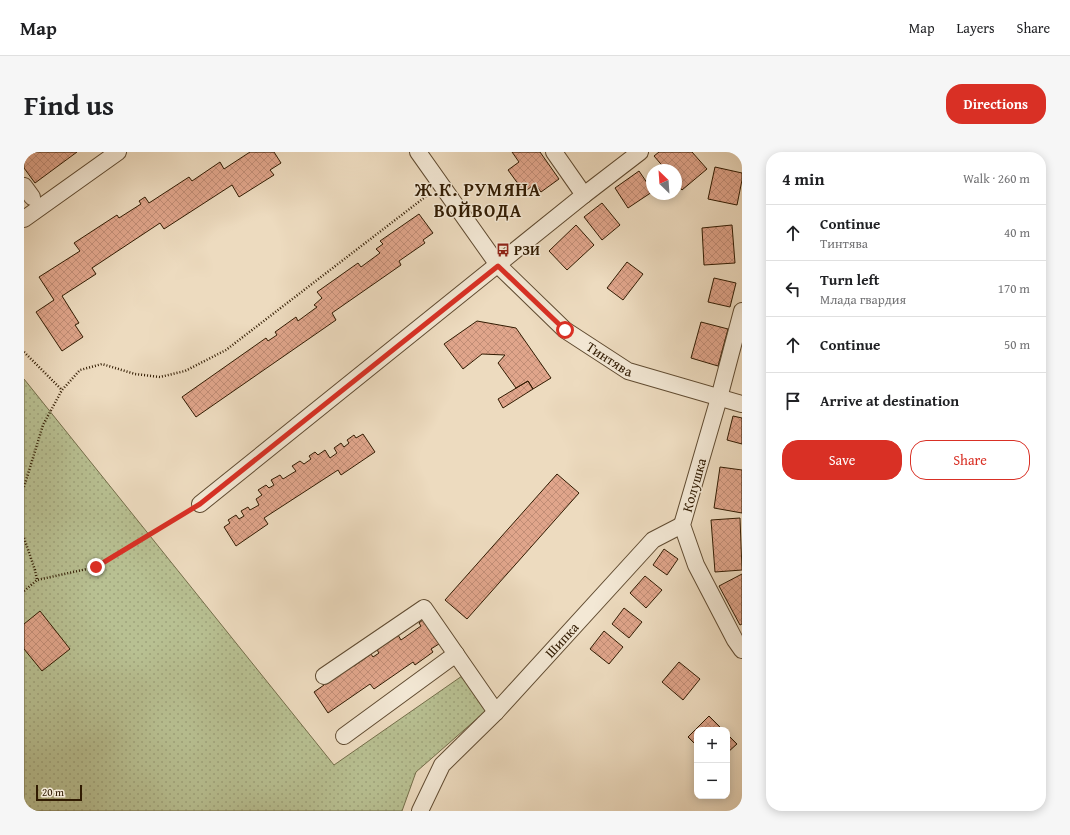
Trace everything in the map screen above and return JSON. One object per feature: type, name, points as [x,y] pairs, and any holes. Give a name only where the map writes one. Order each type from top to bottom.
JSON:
[{"type":"street","points":[[24,219],[118,152]]},
{"type":"street","name":"Тинтява","points":[[418,152],[498,266],[565,330],[628,371],[742,404]]},
{"type":"street","points":[[554,152],[584,196]]},
{"type":"street","points":[[200,504],[640,152]]},
{"type":"street","name":"Колушка","points":[[742,311],[719,398],[682,525],[696,565],[735,640],[742,650]]},
{"type":"street","name":"Шипка","points":[[420,811],[442,765],[496,712],[653,540],[682,525]]},
{"type":"street","points":[[324,676],[424,608],[496,712]]},
{"type":"street","points":[[344,736],[456,654]]},
{"type":"path","points":[[24,487],[43,425],[62,390],[80,370],[102,364],[135,374],[160,377],[185,371],[226,350],[441,185]]},
{"type":"path","points":[[24,352],[62,390]]},
{"type":"path","points":[[24,591],[37,580],[96,567],[200,504]]},
{"type":"path","points":[[24,538],[37,580]]},
{"type":"green space","points":[[24,379],[334,765],[462,676],[488,709],[416,772],[402,811],[24,811]]},
{"type":"building","points":[[24,152],[77,152],[35,183],[24,168]]},
{"type":"building","points":[[250,152],[274,152],[281,163],[270,170],[274,175],[239,197],[232,185],[164,229],[160,223],[92,268],[96,274],[62,296],[79,323],[75,325],[83,337],[62,351],[36,312],[54,300],[39,277],[80,251],[74,243],[117,215],[119,218],[141,204],[139,201],[145,197],[149,203],[189,177],[192,181],[220,162],[224,169]]},
{"type":"building","points":[[512,152],[540,152],[559,179],[541,192],[535,184],[524,192],[508,170],[519,162]]},
{"type":"building","points":[[659,152],[692,152],[707,169],[682,190],[682,164],[661,164],[654,156]]},
{"type":"building","points":[[715,167],[742,173],[737,205],[708,199]]},
{"type":"building","points":[[639,171],[646,181],[646,196],[628,208],[615,188]]},
{"type":"building","points":[[602,203],[620,225],[602,240],[584,217]]},
{"type":"building","points":[[419,214],[433,233],[423,240],[425,243],[399,261],[401,265],[332,313],[336,320],[196,417],[182,397],[266,338],[268,341],[277,335],[275,332],[296,317],[298,321],[317,307],[314,305],[322,298],[317,292],[358,263],[361,267],[380,253],[376,249],[383,244],[380,241]]},
{"type":"building","points":[[576,225],[594,245],[567,270],[549,251]]},
{"type":"building","points":[[732,225],[735,263],[704,265],[702,228]]},
{"type":"building","points":[[627,262],[643,274],[623,300],[607,288]]},
{"type":"building","points":[[714,278],[736,283],[730,307],[708,302]]},
{"type":"building","points":[[477,321],[516,328],[551,378],[533,389],[528,381],[516,388],[498,363],[505,355],[482,354],[463,369],[444,344]]},
{"type":"building","points":[[701,322],[728,329],[718,366],[691,358]]},
{"type":"building","points":[[528,381],[533,389],[503,408],[498,399]]},
{"type":"building","points":[[733,416],[742,418],[742,444],[727,440]]},
{"type":"building","points":[[363,434],[375,452],[341,475],[338,470],[264,518],[268,524],[236,546],[224,527],[230,523],[228,520],[236,515],[239,519],[244,516],[241,511],[248,507],[250,510],[259,505],[256,499],[262,495],[258,490],[266,485],[269,488],[274,485],[271,480],[280,475],[283,479],[296,471],[292,466],[300,461],[304,464],[311,459],[309,456],[315,452],[318,455],[325,450],[330,458],[337,453],[334,448],[341,443],[344,447],[349,443],[347,440],[354,435],[356,438]]},
{"type":"building","points":[[720,467],[742,470],[742,513],[714,508]]},
{"type":"building","points":[[557,474],[579,493],[467,619],[445,600]]},
{"type":"building","points":[[740,518],[742,570],[715,572],[711,520]]},
{"type":"building","points":[[664,549],[678,559],[667,575],[653,565]]},
{"type":"building","points":[[742,574],[742,624],[740,625],[719,586]]},
{"type":"building","points":[[645,576],[662,590],[646,608],[630,593]]},
{"type":"building","points":[[624,608],[642,622],[629,638],[612,624]]},
{"type":"building","points":[[40,611],[70,649],[42,671],[24,649],[24,624]]},
{"type":"building","points":[[425,618],[442,642],[431,649],[433,652],[415,665],[413,662],[374,689],[370,684],[328,713],[314,692],[324,685],[322,682],[351,662],[354,666],[371,654],[373,657],[379,653],[377,650],[398,635],[401,640],[421,626],[419,623]]},
{"type":"building","points":[[604,631],[623,647],[609,664],[590,649]]},
{"type":"building","points":[[679,662],[700,679],[683,700],[662,682]]},
{"type":"building","points":[[709,716],[720,727],[698,727]]},
{"type":"building","points":[[694,731],[694,743],[688,737]]},
{"type":"building","points":[[730,737],[737,744],[730,750]]},
{"type":"place","name":"РЗИ","points":[[503,250]]},
{"type":"district","name":"Ж.К. РУМЯНА ВОЙВОДА","points":[[478,200]]},
{"type":"route","points":[[96,567],[200,504],[498,266],[565,330]]}]
